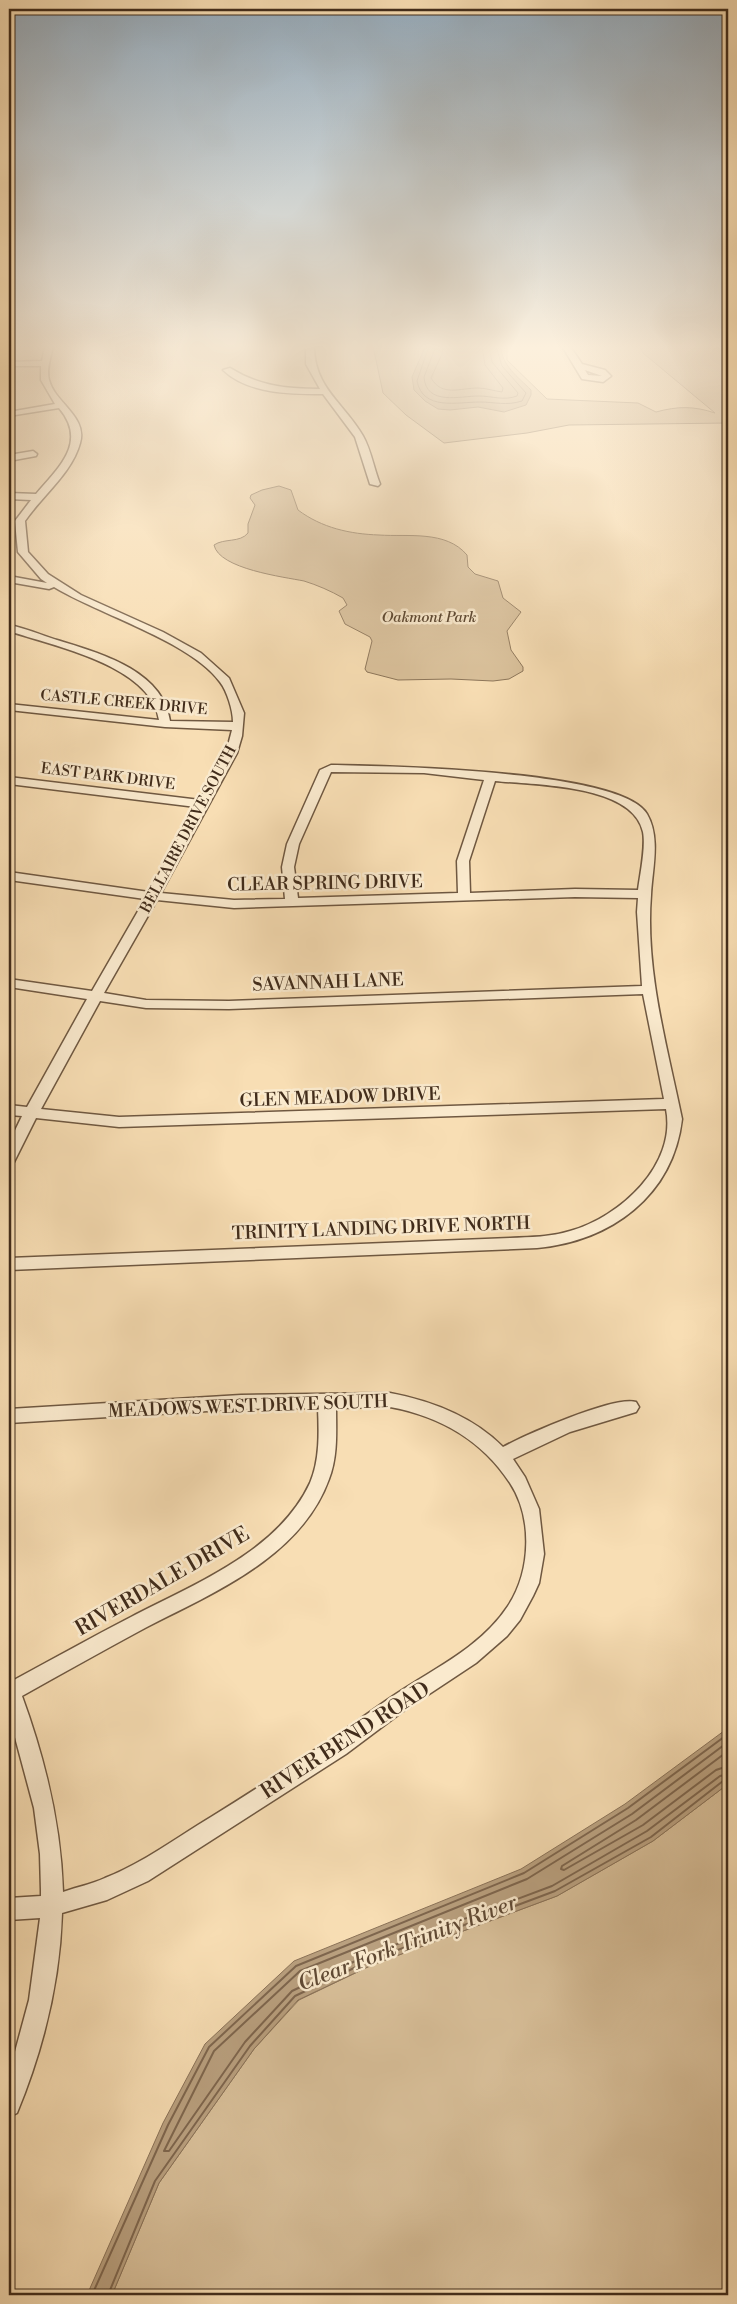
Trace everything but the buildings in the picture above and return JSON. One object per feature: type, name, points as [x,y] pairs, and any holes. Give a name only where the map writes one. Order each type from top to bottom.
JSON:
[{"type":"street","points":[[9,458],[34,454]]},
{"type":"street","name":"BELLAIRE DRIVE SOUTH","points":[[9,1158],[30,1113],[154,896],[234,748],[238,727],[238,711],[233,695],[209,664],[186,648],[59,589],[34,572],[23,556],[13,533],[70,454]]},
{"type":"street","points":[[365,454],[375,484]]},
{"type":"street","points":[[9,496],[38,498]]},
{"type":"street","points":[[9,578],[34,572]]},
{"type":"street","points":[[9,578],[59,589]]},
{"type":"street","points":[[9,628],[87,654],[122,669],[154,694],[162,709],[165,724]]},
{"type":"street","name":"CASTLE CREEK DRIVE","points":[[9,707],[165,724],[238,727]]},
{"type":"street","points":[[292,902],[288,866],[291,852],[307,808],[326,770],[335,768],[414,769],[490,778],[463,861],[464,897]]},
{"type":"street","name":"TRINITY LANDING DRIVE NORTH","points":[[9,1264],[510,1244],[567,1237],[598,1226],[629,1207],[657,1177],[671,1151],[674,1136],[672,1104],[649,990],[643,912],[649,833],[641,814],[633,806],[616,797],[587,789],[490,778]]},
{"type":"street","name":"EAST PARK DRIVE","points":[[9,780],[204,804]]},
{"type":"street","name":"CLEAR SPRING DRIVE","points":[[9,876],[188,901],[234,904],[575,893],[644,894]]},
{"type":"street","name":"SAVANNAH LANE","points":[[9,983],[96,997],[164,1005],[229,1005],[649,990]]},
{"type":"street","name":"GLEN MEADOW DRIVE","points":[[9,1110],[119,1122],[672,1104]]},
{"type":"street","name":"RIVERDALE DRIVE","points":[[10,1689],[206,1587],[245,1564],[267,1548],[302,1512],[317,1488],[327,1452],[327,1400]]},
{"type":"street","name":"MEADOWS WEST DRIVE SOUTH","points":[[9,1416],[241,1402],[390,1400],[427,1408],[453,1420],[483,1439],[501,1456]]},
{"type":"street","points":[[501,1456],[532,1438],[582,1419],[630,1407]]},
{"type":"street","name":"RIVER BEND ROAD","points":[[9,1909],[51,1906],[107,1888],[140,1873],[366,1728],[491,1640],[509,1620],[525,1596],[533,1570],[534,1536],[528,1505],[511,1468],[501,1456]]},
{"type":"street","points":[[9,2105],[21,2074],[36,2024],[49,1946],[52,1884],[47,1819],[38,1779],[10,1689]]},
{"type":"green space","name":"Oakmont Park","points":[[279,486],[291,490],[298,510],[327,526],[357,533],[426,536],[438,538],[458,547],[467,555],[468,567],[475,574],[498,581],[503,598],[521,612],[507,631],[511,650],[523,667],[523,671],[509,679],[493,681],[451,679],[398,680],[367,672],[365,669],[372,641],[370,637],[345,624],[339,611],[347,605],[343,598],[324,588],[304,581],[239,566],[218,553],[214,545],[245,536],[248,533],[248,524],[255,505],[250,498],[251,495]]},
{"type":"green space","points":[[728,1784],[728,2295],[112,2295],[159,2183],[254,2049],[299,2000],[372,1965],[557,1896],[653,1841]]},
{"type":"water","name":"Clear Fork Trinity River","points":[[728,1728],[728,1784],[653,1841],[557,1896],[372,1965],[298,2000],[254,2049],[159,2183],[112,2295],[87,2295],[163,2123],[205,2044],[294,1961],[521,1869],[625,1804]]}]
